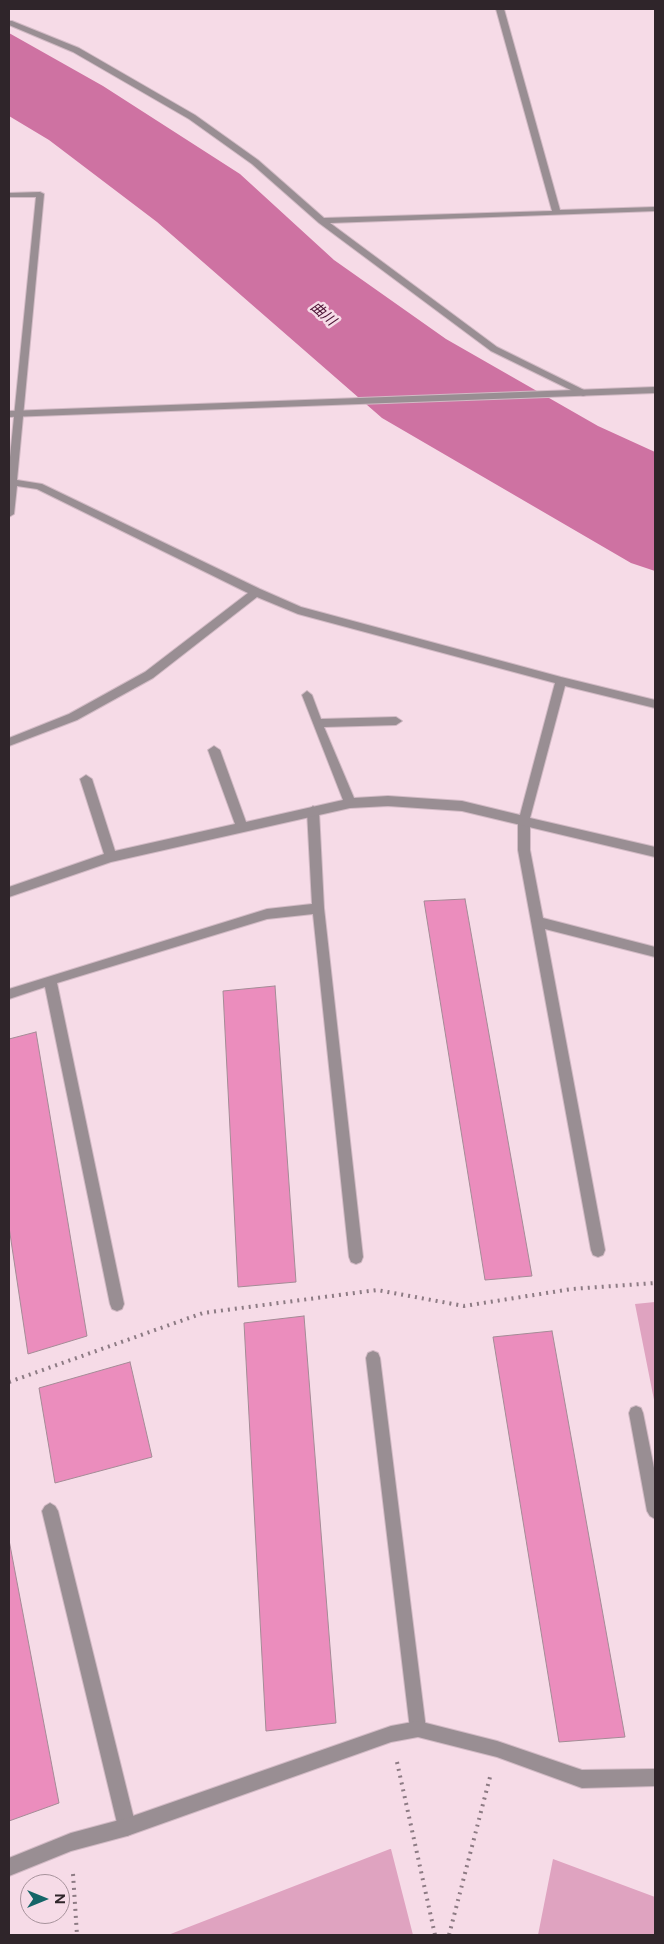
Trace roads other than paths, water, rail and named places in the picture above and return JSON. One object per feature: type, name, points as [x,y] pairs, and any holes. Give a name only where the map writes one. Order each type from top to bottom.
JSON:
[{"type":"street","points":[[500,9],[557,213]]},
{"type":"street","points":[[9,23],[76,50],[192,117],[255,162],[322,220],[494,349],[583,393]]},
{"type":"street","points":[[9,195],[40,194],[13,414],[12,482],[9,514]]},
{"type":"street","points":[[322,220],[655,209]]},
{"type":"street","points":[[13,414],[655,390]]},
{"type":"street","points":[[12,482],[39,486],[256,592],[298,610],[561,681],[655,704]]},
{"type":"street","points":[[9,742],[73,717],[149,675],[256,592]]},
{"type":"street","points":[[561,681],[524,820],[524,850],[598,1250]]},
{"type":"street","points":[[307,695],[350,803]]},
{"type":"street","points":[[317,723],[396,720]]},
{"type":"street","points":[[214,750],[242,826]]},
{"type":"street","points":[[86,779],[111,857]]},
{"type":"street","points":[[9,892],[111,857],[350,803],[388,801],[462,806],[655,852]]},
{"type":"street","points":[[314,811],[318,908],[356,1257]]},
{"type":"street","points":[[9,994],[267,914],[318,908]]},
{"type":"street","points":[[538,922],[655,952]]},
{"type":"street","points":[[50,980],[117,1304]]},
{"type":"street","points":[[373,1358],[418,1729]]},
{"type":"street","points":[[636,1413],[655,1511]]},
{"type":"street","points":[[50,1511],[127,1827]]},
{"type":"street","points":[[9,1867],[71,1842],[127,1827],[391,1734],[418,1729],[497,1749],[582,1778],[655,1778]]},
{"type":"water","name":"曲川","points":[[9,33],[103,86],[240,174],[334,260],[446,339],[598,426],[655,452],[655,571],[631,563],[382,418],[157,222],[49,140],[9,116]]}]
